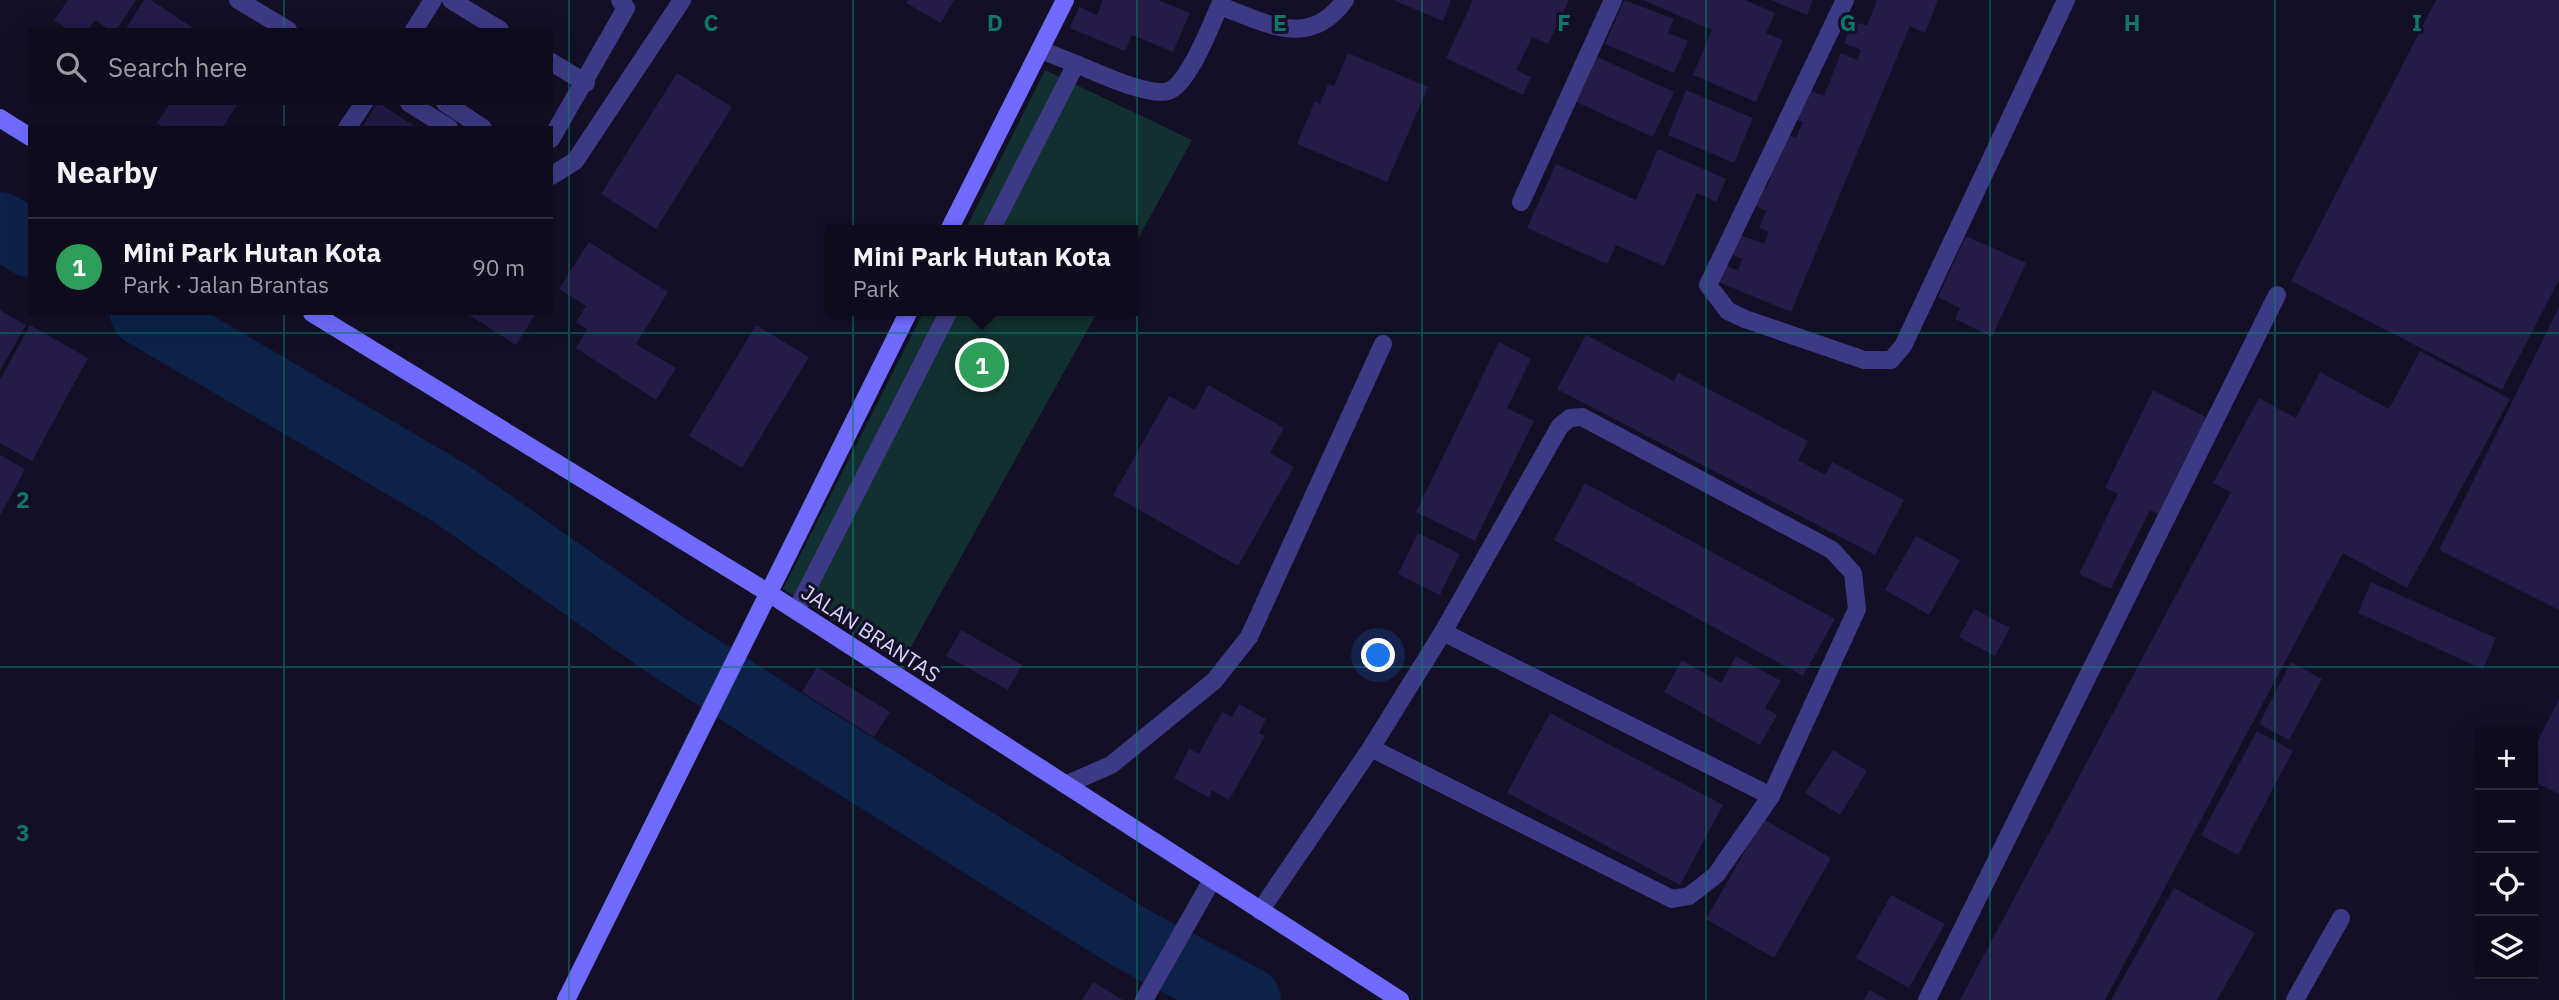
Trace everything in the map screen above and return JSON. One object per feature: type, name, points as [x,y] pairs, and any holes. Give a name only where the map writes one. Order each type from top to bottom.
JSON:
[{"type":"main road","points":[[952,225],[1065,0]]},
{"type":"main road","points":[[0,118],[28,136]]},
{"type":"main road","name":"JALAN BRANTAS","points":[[315,315],[767,592],[1400,1000]]},
{"type":"main road","points":[[566,1000],[906,316]]},
{"type":"street","points":[[238,0],[285,28]]},
{"type":"street","points":[[415,28],[433,0]]},
{"type":"street","points":[[451,0],[497,28]]},
{"type":"street","points":[[553,136],[586,83],[626,8],[620,0]]},
{"type":"street","points":[[553,175],[575,161],[682,0]]},
{"type":"street","points":[[1041,50],[1154,92],[1169,91],[1183,80],[1221,3],[1284,29],[1314,29],[1337,12],[1345,0]]},
{"type":"street","points":[[1521,202],[1613,0]]},
{"type":"street","points":[[1845,0],[1708,285],[1728,311],[1745,319],[1864,360],[1882,362],[1891,360],[1903,346],[2066,0]]},
{"type":"street","points":[[553,63],[586,83]]},
{"type":"street","points":[[993,225],[1076,64]]},
{"type":"street","points":[[348,126],[363,105]]},
{"type":"street","points":[[412,105],[446,126]]},
{"type":"street","points":[[448,105],[478,126]]},
{"type":"street","points":[[1927,1000],[2277,295]]},
{"type":"street","points":[[796,611],[946,316]]},
{"type":"street","points":[[1065,785],[1111,765],[1121,757],[1214,681],[1249,637],[1383,344]]},
{"type":"street","points":[[1260,911],[1371,748],[1443,632],[1560,426],[1570,418],[1582,417],[1832,550],[1853,573],[1857,609],[1771,796],[1716,875],[1689,897],[1672,899],[1371,748]]},
{"type":"street","points":[[1443,632],[1771,796]]},
{"type":"street","points":[[1147,995],[1212,880]]},
{"type":"street","points":[[2295,1000],[2340,918]]},
{"type":"green space","points":[[1045,70],[1192,140],[1138,239],[1138,225],[968,225]]},
{"type":"green space","points":[[921,316],[1095,316],[902,663],[783,589]]},
{"type":"building","points":[[68,0],[136,0],[117,28],[107,28],[95,20],[89,28],[66,28],[54,20]]},
{"type":"building","points":[[144,0],[151,0],[193,28],[126,28]]},
{"type":"building","points":[[908,0],[954,0],[941,23],[906,3]]},
{"type":"building","points":[[1103,0],[1158,0],[1190,13],[1173,52],[1132,35],[1125,51],[1070,28],[1079,7],[1097,15]]},
{"type":"building","points":[[1393,0],[1451,0],[1443,21]]},
{"type":"building","points":[[1473,0],[1569,0],[1548,44],[1532,37],[1516,70],[1531,77],[1523,95],[1446,58]]},
{"type":"building","points":[[1624,0],[1674,19],[1668,33],[1688,41],[1674,73],[1605,44]]},
{"type":"building","points":[[1643,0],[1745,0],[1775,13],[1766,33],[1783,40],[1756,102],[1693,75],[1712,30]]},
{"type":"building","points":[[1771,0],[1813,0],[1807,15]]},
{"type":"building","points":[[1877,0],[1938,0],[1925,33],[1910,26],[1791,312],[1711,279],[1718,262],[1738,271],[1742,259],[1724,251],[1732,232],[1764,244],[1769,232],[1759,228],[1766,211],[1749,203],[1757,185],[1766,189],[1771,178],[1767,177],[1784,133],[1796,138],[1803,122],[1794,119],[1806,89],[1824,96],[1841,53],[1857,60],[1861,50],[1844,43],[1853,21],[1867,26]]},
{"type":"building","points":[[2436,0],[2559,0],[2559,280],[2502,390],[2291,281]]},
{"type":"building","points":[[1348,53],[1428,87],[1387,182],[1297,144],[1315,101],[1320,104],[1328,84],[1334,86]]},
{"type":"building","points":[[1595,56],[1674,92],[1653,137],[1574,101]]},
{"type":"building","points":[[677,73],[732,107],[656,229],[601,194]]},
{"type":"building","points":[[1686,90],[1753,118],[1734,163],[1668,135]]},
{"type":"building","points":[[169,105],[237,105],[223,126],[162,126],[157,123]]},
{"type":"building","points":[[376,105],[382,105],[414,126],[363,126]]},
{"type":"building","points":[[1658,149],[1726,179],[1716,202],[1697,193],[1664,266],[1616,245],[1607,264],[1527,228],[1556,164],[1636,200]]},
{"type":"building","points":[[1966,236],[2026,263],[1992,337],[1955,319],[1960,308],[1938,297]]},
{"type":"building","points":[[589,242],[668,292],[636,344],[676,368],[656,400],[576,348],[587,329],[576,322],[586,306],[559,289]]},
{"type":"building","points":[[2559,307],[2559,610],[2439,550]]},
{"type":"building","points":[[0,310],[26,325],[0,371]]},
{"type":"building","points":[[469,315],[535,315],[516,345]]},
{"type":"building","points":[[30,325],[88,358],[32,461],[0,443],[0,380]]},
{"type":"building","points":[[756,325],[809,357],[742,468],[689,436]]},
{"type":"building","points":[[1586,335],[1674,381],[1678,373],[1808,441],[1798,460],[1825,475],[1832,462],[1904,500],[1875,555],[1557,389]]},
{"type":"building","points":[[1499,342],[1531,359],[1507,408],[1534,421],[1475,541],[1416,512]]},
{"type":"building","points":[[2420,351],[2510,399],[2407,588],[2343,553],[2105,1000],[1960,1000],[2231,492],[2213,483],[2259,398],[2296,418],[2320,372],[2389,409]]},
{"type":"building","points":[[1208,385],[1284,428],[1270,453],[1294,467],[1238,566],[1113,495],[1169,396],[1195,410]]},
{"type":"building","points":[[2153,390],[2212,420],[2164,517],[2150,510],[2111,589],[2079,574],[2118,494],[2105,488]]},
{"type":"building","points":[[0,455],[25,469],[0,516]]},
{"type":"building","points":[[1585,483],[1835,619],[1803,676],[1554,540]]},
{"type":"building","points":[[1418,533],[1460,554],[1440,595],[1398,574]]},
{"type":"building","points":[[1916,536],[1960,560],[1929,615],[1885,590]]},
{"type":"building","points":[[2371,582],[2496,638],[2483,669],[2358,613]]},
{"type":"building","points":[[1974,609],[2010,628],[1995,656],[1959,637]]},
{"type":"building","points":[[961,630],[1022,665],[1008,690],[946,656]]},
{"type":"building","points":[[1736,656],[1781,681],[1765,708],[1777,715],[1760,745],[1664,692],[1682,660],[1721,683]]},
{"type":"building","points":[[2291,662],[2322,679],[2289,740],[2259,724]]},
{"type":"building","points":[[817,667],[890,712],[874,737],[802,692]]},
{"type":"building","points":[[2559,699],[2559,794],[2538,784],[2538,740]]},
{"type":"building","points":[[1239,704],[1266,719],[1259,733],[1265,736],[1229,800],[1212,790],[1209,798],[1174,778],[1189,749],[1199,754],[1222,712],[1232,717]]},
{"type":"building","points":[[1550,713],[1723,805],[1680,885],[1507,793]]},
{"type":"building","points":[[2257,731],[2293,751],[2238,855],[2201,835]]},
{"type":"building","points":[[1833,750],[1867,771],[1840,815],[1805,793]]},
{"type":"building","points":[[1763,819],[1831,858],[1774,958],[1706,919]]},
{"type":"building","points":[[2174,888],[2255,933],[2217,1000],[2111,1000]]},
{"type":"building","points":[[1891,895],[1945,924],[1909,988],[1856,958]]},
{"type":"building","points":[[1093,982],[1123,1000],[1082,1000]]},
{"type":"building","points":[[1869,990],[1888,1000],[1864,1000]]},
{"type":"waterway","points":[[0,225],[28,243]]},
{"type":"waterway","points":[[146,315],[450,493],[670,648],[1129,937],[1248,1000]]},
{"type":"place","name":"Mini Park Hutan Kota","points":[[982,365]]}]
